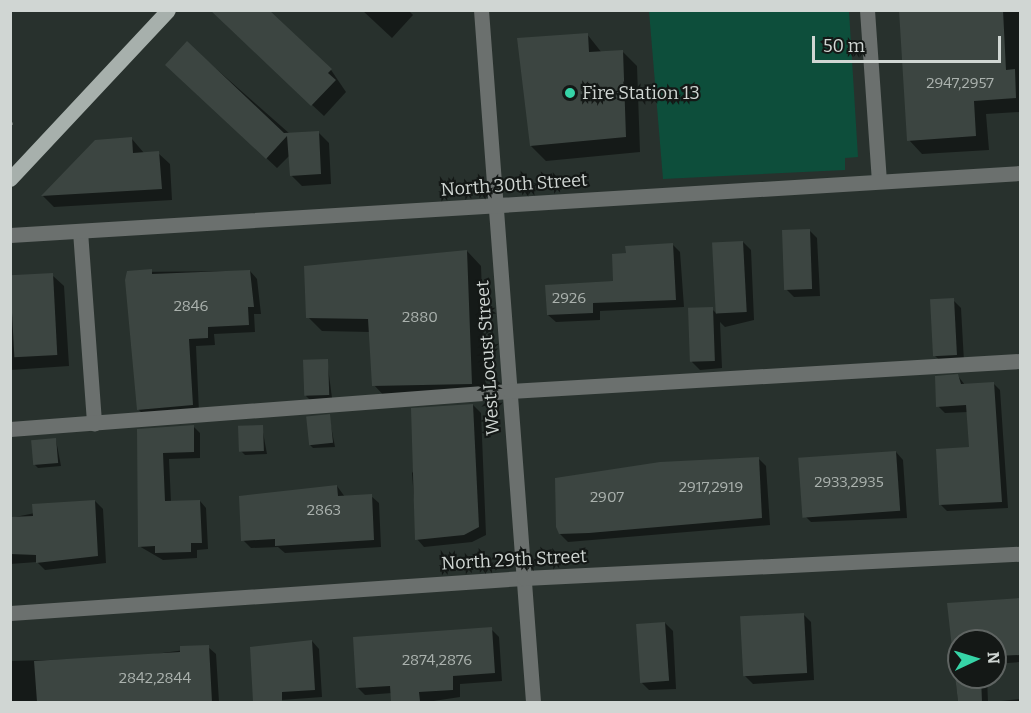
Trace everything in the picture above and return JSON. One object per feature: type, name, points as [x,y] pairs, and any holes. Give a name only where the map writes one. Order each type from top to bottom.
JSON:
[{"type":"main road","points":[[10,179],[168,10]]},
{"type":"street","name":"West Locust Street","points":[[481,10],[533,702]]},
{"type":"street","points":[[867,10],[879,181]]},
{"type":"street","name":"North 30th Street","points":[[10,235],[496,207],[1020,173]]},
{"type":"street","points":[[80,231],[94,423]]},
{"type":"street","points":[[10,429],[510,391],[1020,361]]},
{"type":"street","name":"North 29th Street","points":[[10,613],[524,578],[1020,554]]},
{"type":"green space","points":[[649,11],[849,11],[858,157],[845,158],[845,170],[663,179]]},
{"type":"building","points":[[210,10],[269,10],[332,69],[328,73],[336,80],[311,106]]},
{"type":"building","points":[[899,10],[1003,10],[1006,70],[1015,69],[1016,98],[974,101],[976,136],[907,141]]},
{"type":"building","points":[[588,33],[589,52],[623,50],[626,137],[530,146],[517,38]]},
{"type":"building","points":[[187,41],[284,133],[319,131],[321,174],[290,176],[287,136],[266,159],[165,65]]},
{"type":"building","points":[[132,137],[133,153],[159,151],[162,189],[41,196],[95,140]]},
{"type":"building","points":[[810,229],[812,289],[784,290],[782,230]]},
{"type":"building","points":[[743,241],[747,312],[716,314],[712,243]]},
{"type":"building","points":[[673,243],[676,300],[593,303],[593,313],[547,315],[545,285],[613,281],[612,254],[626,253],[625,246]]},
{"type":"building","points":[[467,250],[472,384],[372,386],[368,319],[306,318],[304,266]]},
{"type":"building","points":[[152,269],[152,274],[250,270],[254,307],[248,307],[249,325],[208,327],[208,338],[189,339],[193,405],[137,410],[125,280],[127,271]]},
{"type":"building","points":[[53,273],[57,355],[14,357],[10,275]]},
{"type":"building","points":[[954,298],[957,355],[933,356],[930,299]]},
{"type":"building","points":[[713,307],[715,361],[690,362],[688,308]]},
{"type":"building","points":[[328,359],[329,395],[304,396],[303,360]]},
{"type":"building","points":[[958,374],[961,384],[994,382],[1002,502],[939,505],[936,449],[969,447],[966,405],[936,407],[935,376]]},
{"type":"building","points":[[473,404],[479,527],[464,535],[415,540],[411,408]]},
{"type":"building","points":[[330,414],[333,443],[309,445],[306,417]]},
{"type":"building","points":[[194,425],[194,452],[163,453],[165,501],[200,500],[202,543],[191,543],[191,552],[155,553],[155,546],[138,547],[137,429]]},
{"type":"building","points":[[263,425],[264,451],[239,452],[238,426]]},
{"type":"building","points":[[56,438],[58,463],[33,465],[31,440]]},
{"type":"building","points":[[896,451],[900,511],[802,518],[798,458]]},
{"type":"building","points":[[759,457],[762,518],[589,533],[559,534],[556,527],[555,478],[660,462]]},
{"type":"building","points":[[337,485],[338,496],[372,494],[374,540],[275,546],[275,539],[241,541],[239,496]]},
{"type":"building","points":[[95,500],[98,556],[36,563],[36,555],[10,554],[10,517],[33,516],[32,504]]},
{"type":"building","points":[[1020,598],[1020,655],[1007,656],[1007,629],[950,629],[947,603]]},
{"type":"building","points":[[804,613],[807,673],[743,676],[740,616]]},
{"type":"building","points":[[665,622],[669,681],[640,683],[636,624]]},
{"type":"building","points":[[492,627],[495,673],[453,676],[453,690],[419,692],[420,701],[391,702],[390,686],[356,688],[353,637]]},
{"type":"building","points":[[312,640],[315,690],[282,692],[282,702],[253,702],[250,647]]},
{"type":"building","points":[[209,645],[212,702],[37,702],[34,661],[180,652],[180,646]]},
{"type":"building","points":[[957,689],[981,689],[982,702],[958,702]]},
{"type":"place","name":"Fire Station 13","points":[[570,93]]}]
